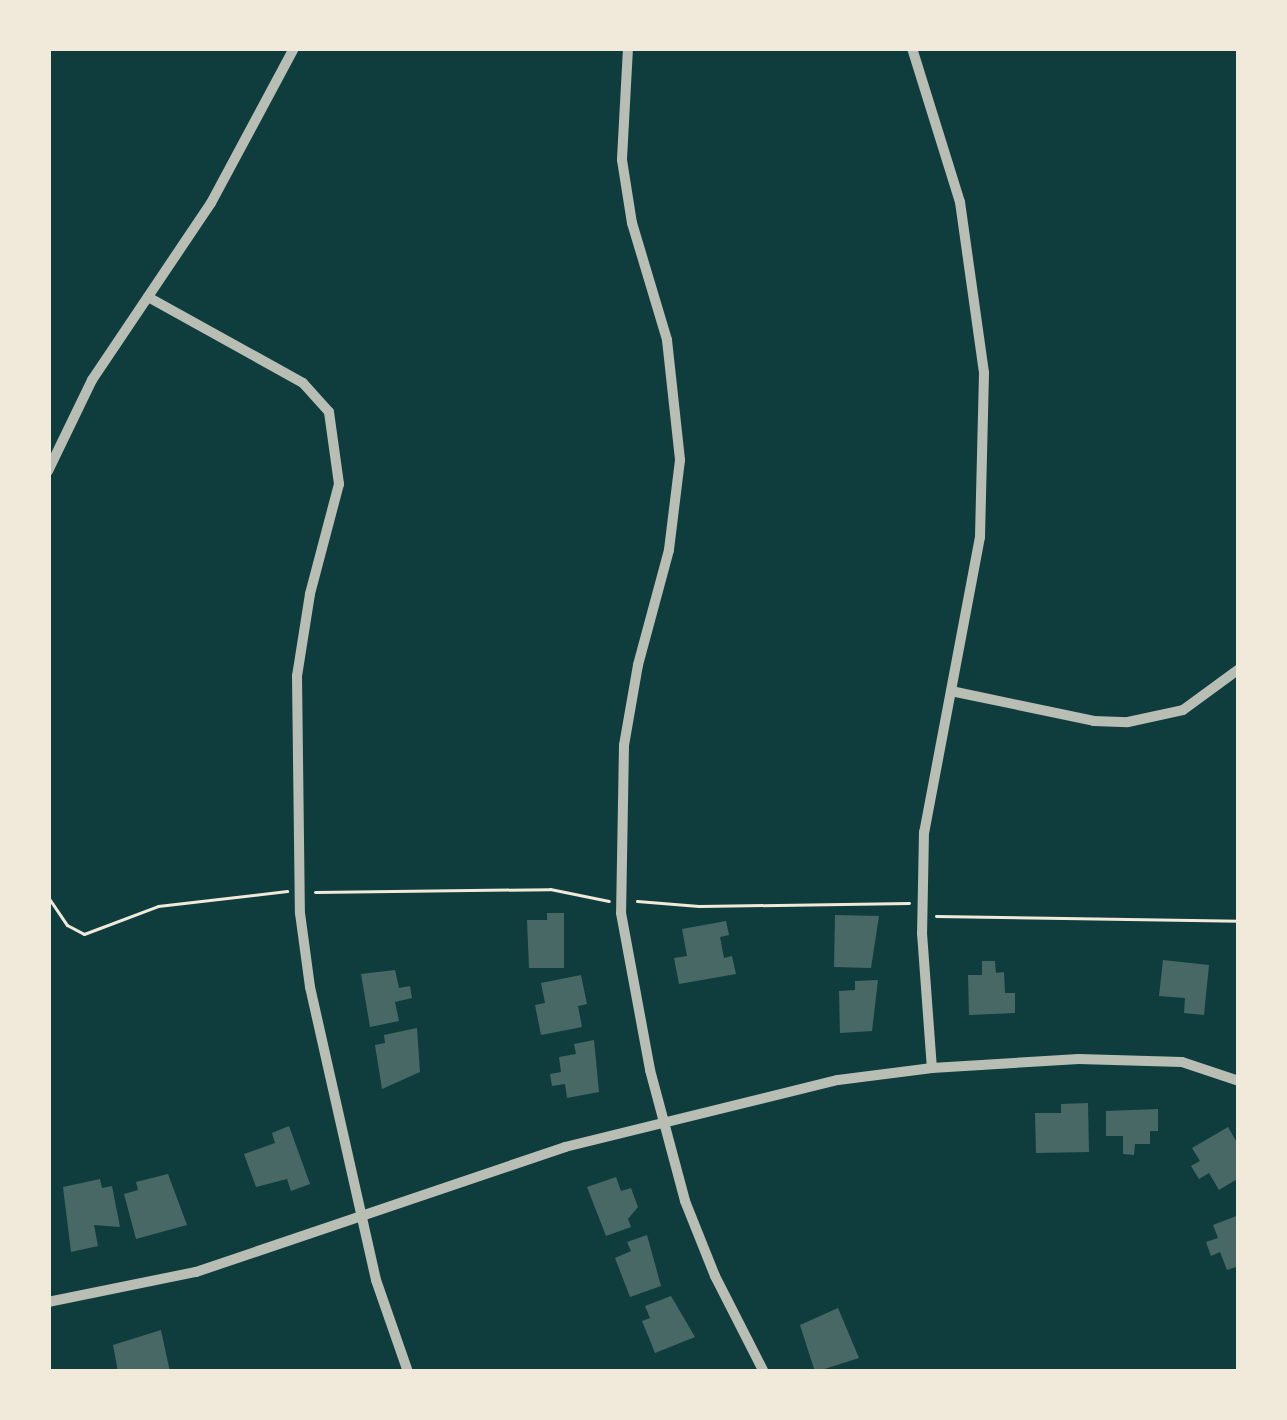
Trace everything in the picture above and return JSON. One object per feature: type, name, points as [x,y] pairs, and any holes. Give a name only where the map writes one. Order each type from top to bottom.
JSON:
[{"type":"street","points":[[48,471],[92,380],[211,203],[294,48]]},
{"type":"street","points":[[628,48],[621,131],[624,175],[632,224],[668,340],[680,460],[669,550],[638,665],[624,745],[620,901],[663,1120],[699,1238],[764,1372]]},
{"type":"street","points":[[912,48],[960,202],[984,373],[980,537],[928,796],[922,910],[932,1067]]},
{"type":"street","points":[[148,297],[303,383],[329,412],[339,484],[310,594],[297,676],[299,891],[310,987],[387,1320],[408,1372]]},
{"type":"street","points":[[951,691],[1094,721],[1128,722],[1183,710],[1239,669]]},
{"type":"street","points":[[48,1303],[196,1271],[502,1166],[789,1089],[932,1067],[1166,1060],[1205,1066],[1239,1081]]},
{"type":"path","points":[[48,897],[67,925],[85,934],[158,906],[299,891],[339,895],[550,889],[620,901],[699,906],[1239,921]]},
{"type":"building","points":[[547,913],[564,913],[564,968],[529,968],[527,920],[547,920]]},
{"type":"building","points":[[835,915],[879,916],[871,968],[834,967]]},
{"type":"building","points":[[726,921],[729,935],[720,937],[724,958],[732,956],[736,974],[679,984],[674,958],[687,956],[682,929]]},
{"type":"building","points":[[1163,960],[1209,965],[1204,1015],[1184,1013],[1185,998],[1159,996]]},
{"type":"building","points":[[982,961],[995,961],[996,973],[1004,972],[1005,993],[1015,993],[1015,1013],[969,1015],[968,975],[982,975]]},
{"type":"building","points":[[395,970],[399,988],[410,986],[412,998],[395,1002],[399,1021],[370,1027],[361,974]]},
{"type":"building","points":[[581,975],[587,1004],[578,1006],[582,1027],[541,1035],[535,1005],[545,1003],[541,983]]},
{"type":"building","points":[[878,980],[872,1031],[840,1033],[839,991],[855,990],[855,981]]},
{"type":"building","points":[[417,1028],[420,1072],[382,1089],[375,1045],[385,1043],[384,1035]]},
{"type":"building","points":[[594,1040],[599,1092],[567,1098],[565,1084],[552,1086],[550,1074],[561,1072],[559,1057],[576,1054],[574,1044]]},
{"type":"building","points":[[1088,1103],[1089,1152],[1036,1153],[1035,1113],[1061,1113],[1061,1104]]},
{"type":"building","points":[[1158,1109],[1158,1131],[1150,1131],[1150,1144],[1135,1144],[1134,1155],[1123,1154],[1123,1136],[1106,1136],[1106,1111]]},
{"type":"building","points":[[289,1126],[310,1184],[291,1191],[287,1179],[256,1187],[244,1154],[275,1143],[272,1133]]},
{"type":"building","points":[[1228,1127],[1239,1146],[1239,1178],[1219,1190],[1209,1173],[1199,1179],[1191,1166],[1200,1161],[1192,1148]]},
{"type":"building","points":[[168,1174],[187,1225],[136,1239],[124,1194],[138,1190],[136,1182]]},
{"type":"building","points":[[616,1177],[621,1191],[631,1188],[638,1207],[628,1219],[631,1227],[606,1236],[587,1187]]},
{"type":"building","points":[[100,1179],[102,1188],[112,1186],[120,1227],[94,1225],[98,1246],[71,1252],[63,1187]]},
{"type":"building","points":[[1239,1215],[1239,1266],[1227,1270],[1220,1252],[1211,1256],[1206,1242],[1218,1238],[1213,1225]]},
{"type":"building","points":[[647,1235],[661,1286],[630,1297],[615,1258],[631,1251],[627,1242]]},
{"type":"building","points":[[671,1296],[695,1337],[655,1353],[642,1321],[650,1318],[645,1306]]},
{"type":"building","points":[[838,1308],[859,1358],[815,1372],[800,1325]]},
{"type":"building","points":[[161,1330],[170,1372],[118,1372],[113,1345]]}]
